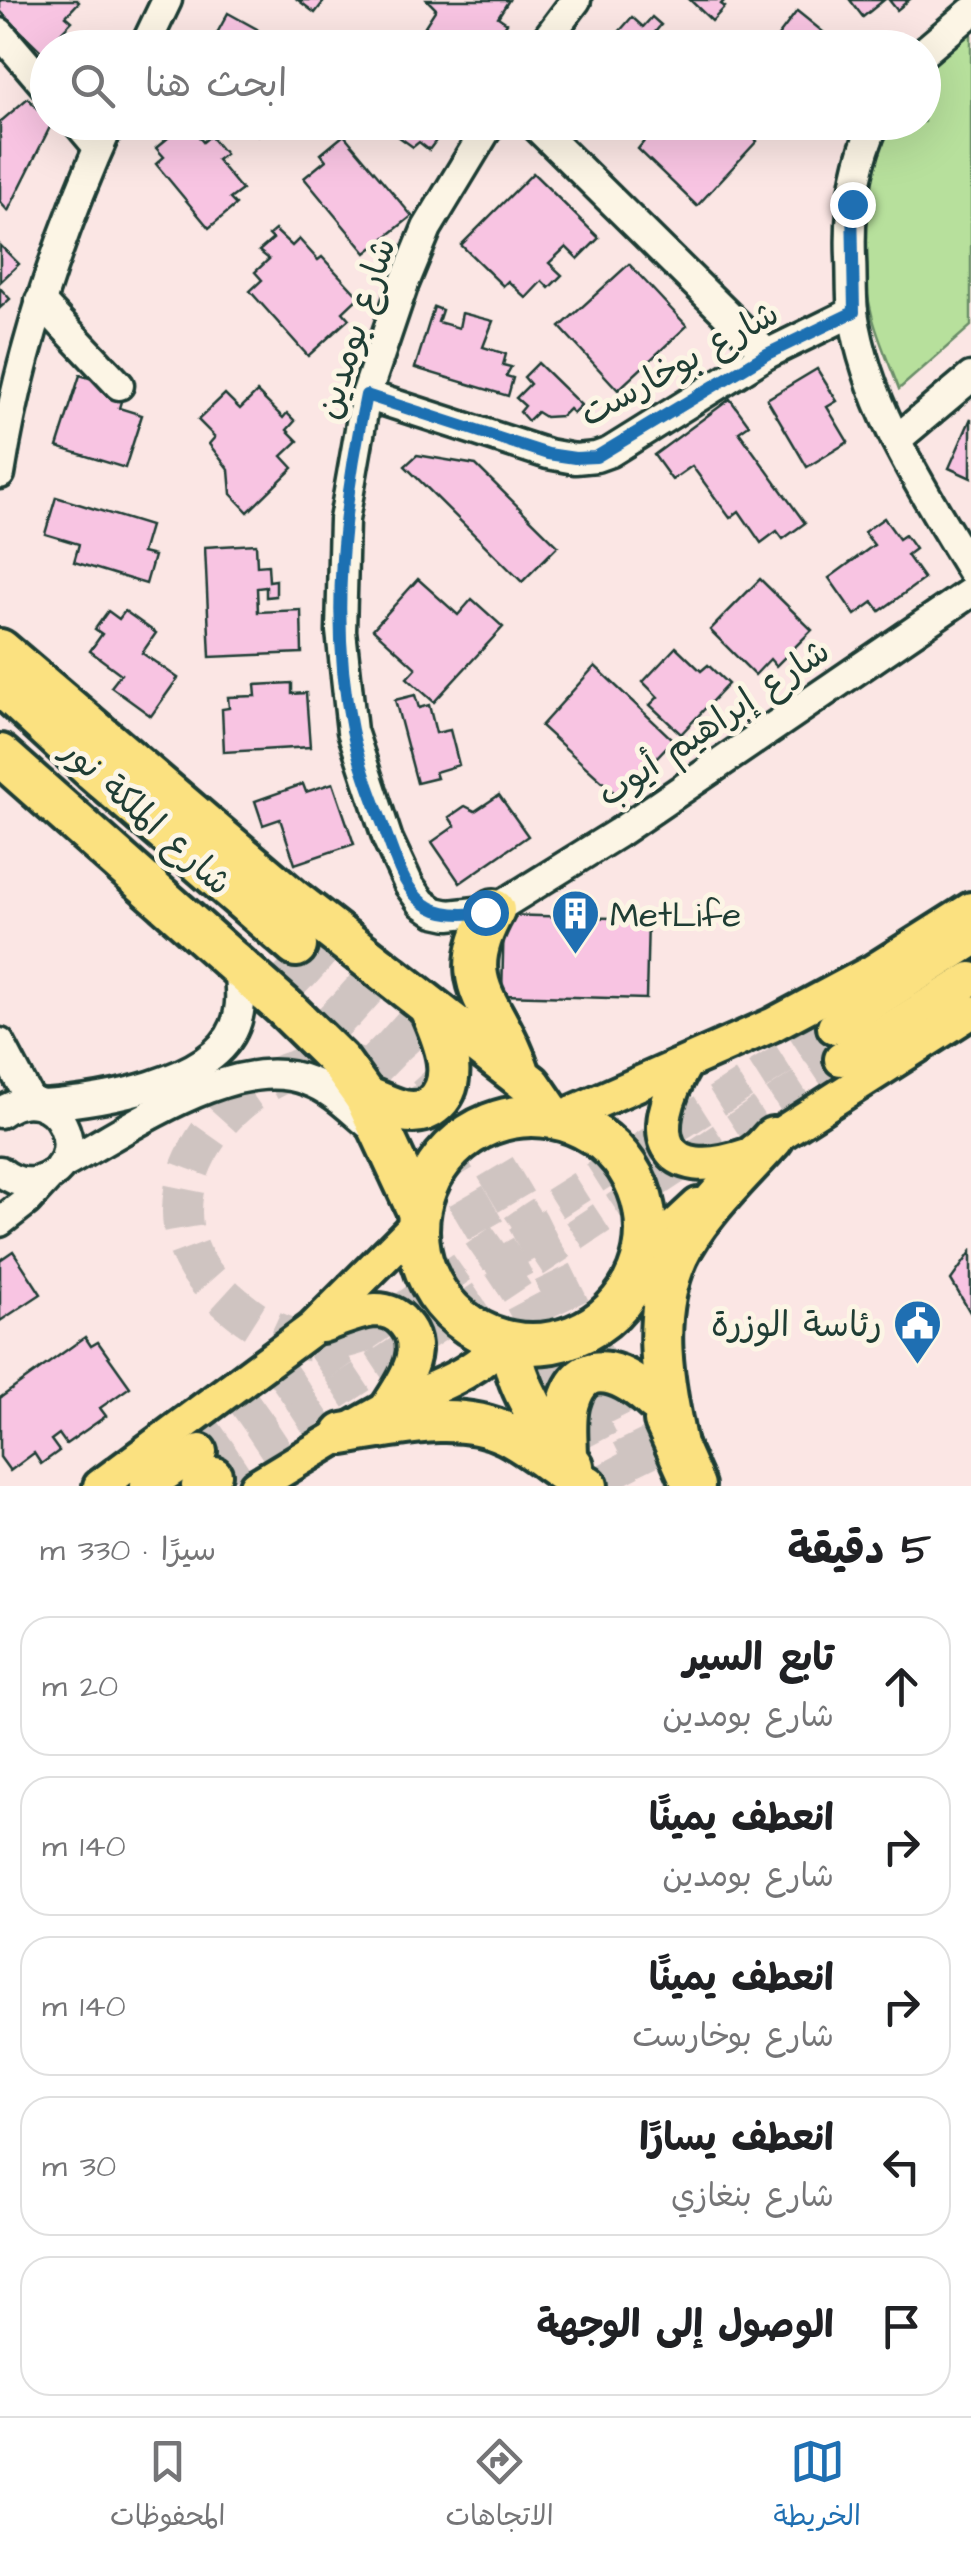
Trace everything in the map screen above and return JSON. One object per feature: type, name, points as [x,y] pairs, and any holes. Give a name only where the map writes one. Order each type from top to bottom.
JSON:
[{"type":"highway","points":[[0,650],[292,899],[521,1077],[556,1118]]},
{"type":"highway","name":"شارع الملكة نور","points":[[0,684],[93,770],[270,959]]},
{"type":"highway","name":"شارع الملكة نور","points":[[0,721],[270,959]]},
{"type":"highway","points":[[0,755],[270,959],[329,1050],[365,1097],[418,1218],[421,1263],[439,1298],[467,1325],[506,1342],[541,1344],[571,1338],[598,1323],[620,1302],[640,1266]]},
{"type":"highway","points":[[494,910],[479,940],[475,971],[484,1000],[521,1077]]},
{"type":"highway","points":[[365,1097],[402,1111],[429,1109],[437,1102],[444,1092],[449,1068],[430,1008]]},
{"type":"highway","points":[[418,1218],[430,1176],[452,1147],[482,1127],[516,1116],[556,1118],[593,1132],[619,1156],[638,1186],[646,1221],[640,1266],[655,1401],[694,1486]]},
{"type":"highway","points":[[676,1445],[664,1385],[660,1337],[664,1297],[678,1254],[760,1146]]},
{"type":"highway","points":[[506,1342],[524,1392],[581,1476]]},
{"type":"highway","points":[[581,1476],[568,1405],[574,1390],[597,1373],[611,1372],[626,1377],[655,1401]]},
{"type":"highway","points":[[343,1434],[437,1422],[480,1424],[581,1476]]},
{"type":"main road","points":[[556,1118],[685,1065],[834,993],[971,909]]},
{"type":"main road","points":[[971,941],[838,1043],[971,978]]},
{"type":"main road","points":[[685,1065],[665,1106],[664,1131],[673,1152],[683,1161],[706,1166],[760,1146],[971,1012]]},
{"type":"main road","points":[[640,1266],[760,1146]]},
{"type":"main road","points":[[100,1486],[314,1328],[418,1218]]},
{"type":"main road","points":[[314,1328],[378,1310],[396,1315],[405,1323],[414,1342],[414,1356],[386,1410]]},
{"type":"main road","points":[[256,1486],[386,1410],[482,1363],[506,1342]]},
{"type":"main road","points":[[147,1486],[204,1470]]},
{"type":"street","points":[[153,30],[168,0]]},
{"type":"street","points":[[554,30],[576,0]]},
{"type":"street","points":[[941,38],[971,12]]},
{"type":"street","points":[[0,33],[30,68]]},
{"type":"street","points":[[0,474],[7,397],[74,204],[102,140]]},
{"type":"street","name":"شارع بومدين","points":[[481,140],[419,245],[383,341],[366,395],[352,465],[341,573],[345,686],[352,731],[388,840],[416,896],[441,914],[494,910]]},
{"type":"street","points":[[550,140],[767,354]]},
{"type":"street","points":[[868,140],[852,204],[854,312],[873,384],[896,440],[971,570]]},
{"type":"street","points":[[40,301],[119,385]]},
{"type":"street","name":"شارع بوخارست","points":[[366,395],[548,454],[596,457],[767,354],[854,312]]},
{"type":"street","points":[[896,440],[971,377]]},
{"type":"street","name":"شارع إبراهيم أيوب","points":[[494,910],[618,833],[971,592]]},
{"type":"street","points":[[0,1113],[11,1106],[122,1094],[198,1065],[213,1055],[234,1030],[241,996],[270,959]]},
{"type":"street","points":[[0,1043],[37,1104],[55,1112],[67,1132],[68,1144],[56,1170],[39,1190],[0,1222]]},
{"type":"street","points":[[0,1172],[18,1182],[29,1182],[208,1086],[248,1074],[287,1074],[306,1080],[333,1094],[383,1136]]},
{"type":"green space","points":[[971,20],[971,326],[899,389],[877,334],[867,290],[865,218],[881,140],[941,140],[941,47]]},
{"type":"building","points":[[0,0],[79,2],[66,16],[72,21],[63,30],[30,30],[30,40],[0,11]]},
{"type":"building","points":[[298,0],[325,0],[315,13]]},
{"type":"building","points":[[427,0],[509,0],[498,17],[507,23],[502,30],[431,30],[425,26],[436,9]]},
{"type":"building","points":[[690,0],[725,0],[721,4],[725,7],[712,21]]},
{"type":"building","points":[[850,0],[884,0],[863,17]]},
{"type":"building","points":[[889,0],[909,0],[897,10]]},
{"type":"building","points":[[797,11],[821,30],[783,30]]},
{"type":"building","points":[[228,13],[258,30],[219,30]]},
{"type":"building","points":[[632,17],[643,27],[652,17],[661,25],[657,30],[621,30]]},
{"type":"building","points":[[28,98],[30,140],[44,140],[8,211],[0,202],[0,122]]},
{"type":"building","points":[[166,140],[213,140],[225,154],[217,160],[242,190],[230,199],[236,205],[209,228],[156,164],[164,157],[156,148]]},
{"type":"building","points":[[338,140],[348,140],[412,216],[366,253],[304,178],[326,160],[321,154]]},
{"type":"building","points":[[403,140],[436,140],[429,150],[419,142],[413,147]]},
{"type":"building","points":[[645,140],[757,141],[697,206],[638,149]]},
{"type":"building","points":[[533,173],[599,238],[578,259],[566,247],[549,263],[562,275],[549,288],[542,281],[526,298],[508,281],[503,286],[461,245]]},
{"type":"building","points":[[275,230],[292,246],[299,239],[318,260],[322,257],[359,297],[343,312],[349,319],[308,356],[250,291],[262,280],[255,272],[269,259],[259,251],[273,239],[269,235]]},
{"type":"building","points":[[0,245],[19,264],[0,282]]},
{"type":"building","points":[[629,264],[687,326],[618,390],[560,327]]},
{"type":"building","points":[[0,288],[10,299],[0,308]]},
{"type":"building","points":[[434,307],[442,310],[438,322],[459,328],[462,313],[493,321],[483,347],[506,354],[503,365],[511,367],[506,376],[513,378],[508,396],[415,368]]},
{"type":"building","points":[[538,363],[581,405],[573,413],[569,409],[562,416],[545,417],[537,412],[528,421],[520,412],[525,406],[516,398],[530,384],[524,377]]},
{"type":"building","points":[[817,369],[837,401],[827,407],[848,442],[807,467],[767,399]]},
{"type":"building","points":[[80,375],[108,384],[123,395],[119,408],[142,415],[125,468],[57,447]]},
{"type":"building","points":[[257,392],[283,418],[287,413],[295,421],[287,430],[298,441],[282,456],[293,468],[248,512],[231,494],[229,470],[209,444],[215,437],[198,420],[225,394],[240,409]]},
{"type":"building","points":[[730,399],[749,425],[739,432],[805,523],[783,539],[777,531],[761,543],[739,511],[730,518],[692,466],[672,480],[654,455]]},
{"type":"building","points":[[971,418],[971,478],[949,468]]},
{"type":"building","points":[[417,455],[476,465],[558,546],[522,582],[405,466]]},
{"type":"building","points":[[56,497],[150,526],[142,553],[154,556],[146,584],[74,562],[79,544],[45,534]]},
{"type":"building","points":[[884,518],[899,539],[905,535],[915,549],[907,555],[924,579],[880,611],[873,602],[855,615],[829,578],[874,545],[864,532]]},
{"type":"building","points":[[256,544],[257,566],[268,565],[269,581],[276,580],[276,596],[266,597],[266,587],[257,588],[258,612],[301,610],[302,653],[210,657],[205,547]]},
{"type":"building","points":[[418,579],[458,615],[472,599],[503,627],[434,702],[407,678],[416,668],[373,629]]},
{"type":"building","points":[[760,579],[812,630],[776,666],[770,659],[755,675],[710,630]]},
{"type":"building","points":[[108,611],[119,619],[125,611],[156,633],[142,653],[178,678],[151,716],[111,687],[121,674],[90,651],[102,634],[95,629]]},
{"type":"building","points":[[676,647],[701,671],[708,665],[728,684],[681,734],[650,705],[658,697],[643,682]]},
{"type":"building","points":[[595,666],[673,740],[619,797],[541,726]]},
{"type":"building","points":[[292,683],[292,694],[306,693],[310,747],[224,752],[222,709],[229,708],[228,697],[256,696],[255,685]]},
{"type":"building","points":[[415,695],[419,708],[429,705],[436,733],[450,730],[459,765],[435,772],[437,778],[417,783],[395,700]]},
{"type":"building","points":[[333,783],[354,844],[295,864],[280,819],[263,825],[255,801],[303,784],[306,792]]},
{"type":"building","points":[[499,795],[528,836],[460,883],[432,842],[455,826],[449,817],[465,806],[475,811]]},
{"type":"building","name":"MetLife","points":[[504,915],[648,919],[646,999],[502,995]]},
{"type":"building","points":[[13,1251],[41,1294],[0,1321],[0,1260]]},
{"type":"building","points":[[971,1252],[971,1314],[951,1280]]},
{"type":"building","points":[[85,1337],[91,1346],[98,1342],[130,1387],[100,1408],[106,1416],[66,1444],[59,1434],[51,1440],[59,1451],[41,1464],[34,1453],[10,1471],[0,1457],[0,1398]]},
{"type":"tunnel","points":[[296,946],[401,1040],[451,1096],[529,1224],[657,1486]]},
{"type":"tunnel","points":[[275,967],[396,1085],[425,1125],[509,1271],[622,1486]]},
{"type":"tunnel","points":[[200,1451],[533,1217],[834,1027]]},
{"type":"tunnel","points":[[215,1474],[841,1059]]},
{"type":"tunnel","points":[[369,1071],[338,1065],[309,1066],[254,1090],[216,1124],[202,1145],[190,1168],[182,1217],[187,1242],[202,1273],[259,1324],[314,1342],[336,1341],[369,1331]]},
{"type":"place","name":"MetLife","points":[[575,956]]},
{"type":"place","name":"رئاسة الوزرة","points":[[917,1366]]},
{"type":"route","points":[[485,912],[441,914],[416,896],[388,840],[352,731],[341,631],[341,573],[344,520],[366,395],[548,454],[575,458],[610,452],[767,354],[854,312],[852,204]]}]
